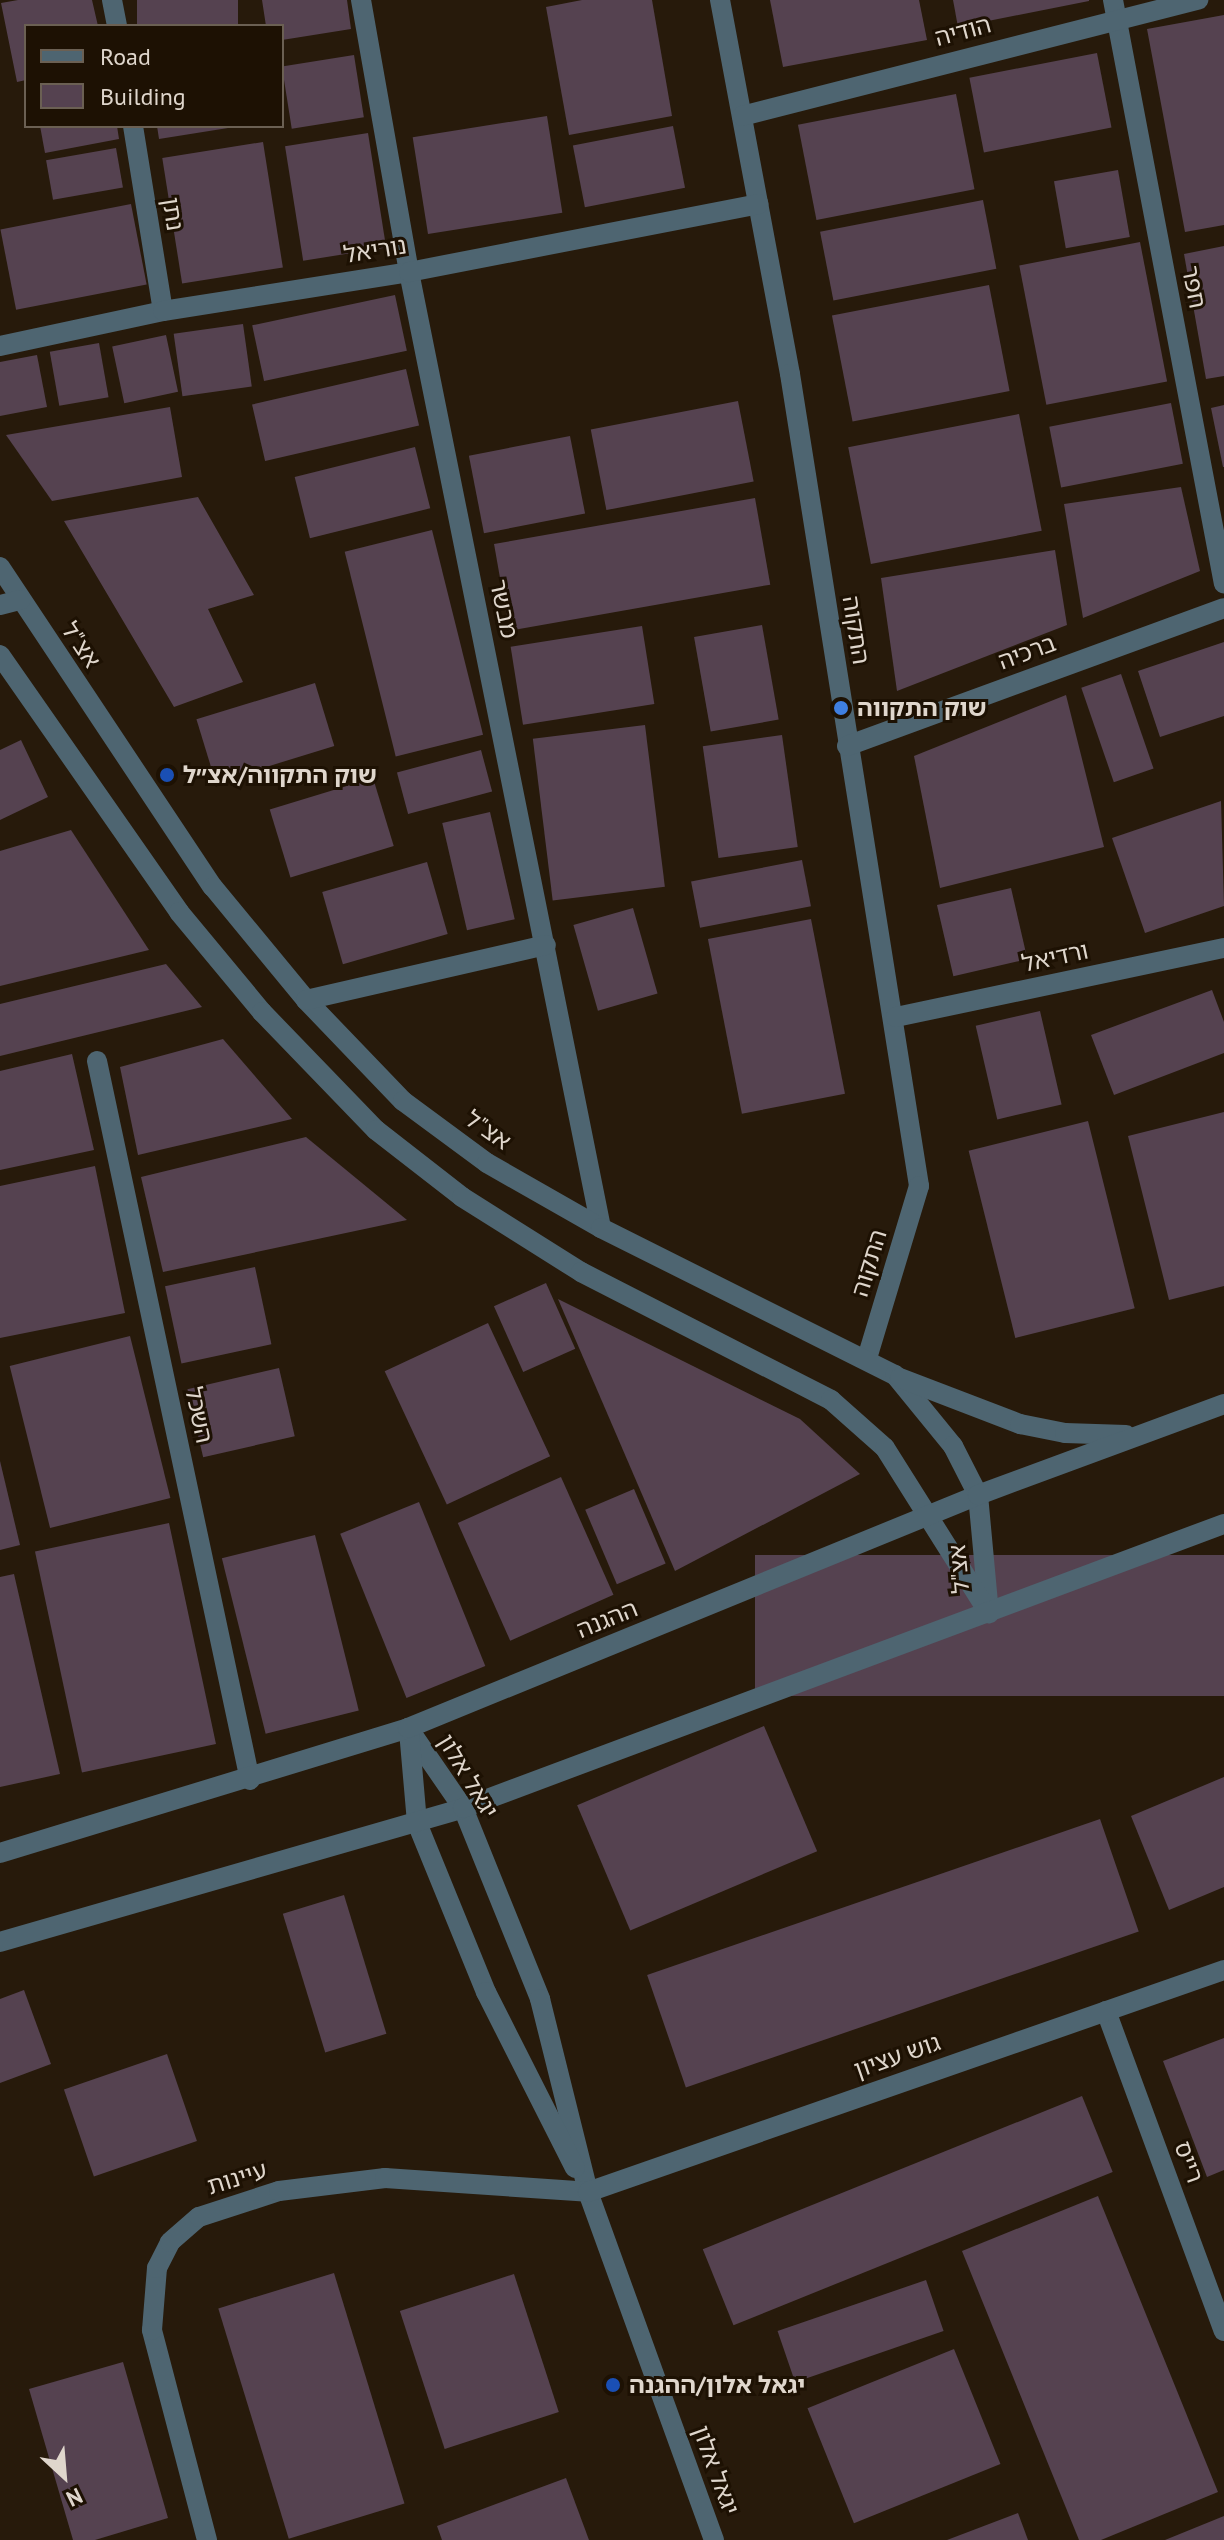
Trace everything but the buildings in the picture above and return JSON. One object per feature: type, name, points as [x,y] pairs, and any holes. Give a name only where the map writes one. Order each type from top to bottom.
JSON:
[{"type":"street","points":[[112,0],[117,24]]},
{"type":"street","name":"מבשר","points":[[361,0],[409,272],[601,1228]]},
{"type":"street","name":"התקוה","points":[[720,0],[790,374],[847,746],[896,1017],[919,1186],[867,1358]]},
{"type":"street","name":"הודיה","points":[[742,116],[1115,9],[1198,0]]},
{"type":"street","name":"חפר","points":[[1115,9],[1224,584]]},
{"type":"street","name":"נתן","points":[[133,128],[163,311]]},
{"type":"street","name":"נוריאל","points":[[0,346],[163,311],[409,272],[758,204]]},
{"type":"street","name":"אצ\"ל","points":[[0,567],[10,602],[213,887],[306,1000],[403,1101],[487,1163],[601,1228],[867,1358],[895,1375],[953,1446],[978,1495],[989,1613]]},
{"type":"street","name":"ברכיה","points":[[847,746],[1224,608]]},
{"type":"street","name":"אצ\"ל","points":[[0,655],[179,912],[262,1012],[376,1130],[462,1197],[581,1272],[831,1400],[885,1448],[989,1613]]},
{"type":"street","points":[[306,1000],[546,945]]},
{"type":"street","name":"ורדיאל","points":[[896,1017],[1224,948]]},
{"type":"street","name":"השכל","points":[[97,1061],[250,1780]]},
{"type":"street","points":[[895,1375],[1020,1424],[1103,1437],[1146,1434]]},
{"type":"street","name":"ההגנה","points":[[0,1853],[250,1780],[408,1728],[978,1495],[1224,1404]]},
{"type":"street","points":[[0,1942],[463,1808],[1224,1524]]},
{"type":"street","name":"יגאל אלון","points":[[408,1728],[463,1808],[540,1999],[588,2192],[714,2540]]},
{"type":"street","name":"יגאל אלון","points":[[408,1728],[417,1823],[519,2065],[588,2192]]},
{"type":"street","name":"גוש עציון","points":[[588,2192],[1224,1970]]},
{"type":"street","name":"רייס","points":[[1106,2011],[1224,2331]]},
{"type":"street","name":"עיינות","points":[[207,2540],[152,2330],[157,2268],[170,2242],[199,2217],[279,2191],[370,2180],[588,2192]]},
{"type":"place","name":"שוק התקווה","points":[[841,708]]},
{"type":"place","name":"שוק התקווה/אצ״ל","points":[[167,775]]},
{"type":"place","name":"יגאל אלון/ההגנה","points":[[613,2385]]}]
